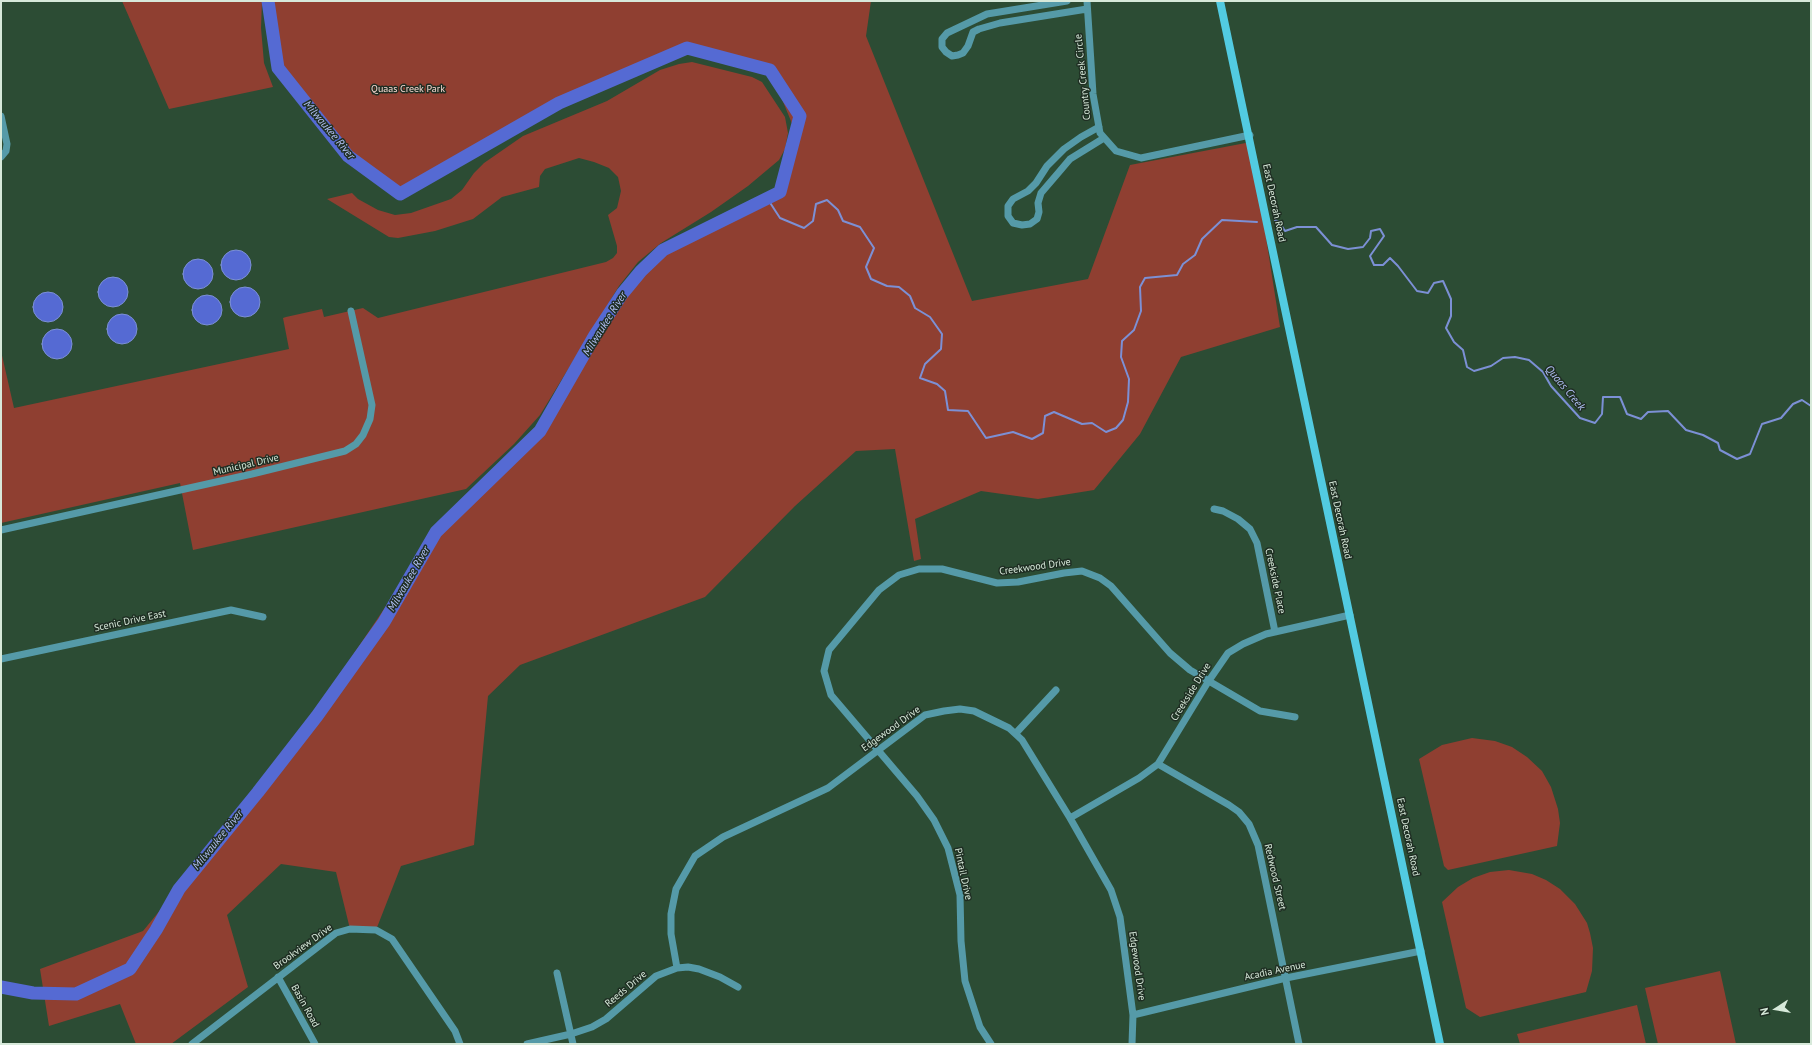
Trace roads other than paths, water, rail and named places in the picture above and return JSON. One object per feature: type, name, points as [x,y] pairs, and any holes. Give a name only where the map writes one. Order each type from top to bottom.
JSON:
[{"type":"street","points":[[1067,1],[987,14],[947,33],[942,39],[942,47],[952,56],[958,55],[963,53],[968,46],[973,32],[979,29],[1000,23],[1087,9]]},
{"type":"street","name":"Country Creek Circle","points":[[1087,1],[1093,94],[1100,133],[1116,151],[1141,158],[1250,135]]},
{"type":"street","name":"East Decorah Road","points":[[1220,1],[1250,135],[1440,1044]]},
{"type":"street","points":[[1,116],[7,144],[3,154]]},
{"type":"street","points":[[1099,127],[1064,149],[1047,166],[1036,184],[1028,191],[1013,199],[1008,206],[1008,216],[1014,223],[1022,225],[1030,224],[1037,219],[1038,203],[1041,194],[1059,172],[1070,159],[1104,138]]},
{"type":"street","name":"Municipal Drive","points":[[1,530],[252,474],[345,451],[356,444],[363,435],[370,419],[372,405],[351,311]]},
{"type":"street","name":"Creekside Place","points":[[1214,509],[1223,511],[1238,518],[1250,529],[1257,543],[1275,632]]},
{"type":"street","name":"Creekwood Drive","points":[[824,671],[829,650],[879,590],[899,575],[919,569],[942,569],[997,583],[1018,582],[1064,572],[1082,571],[1100,578],[1111,586],[1170,653],[1190,670],[1208,682],[1260,711],[1295,717]]},
{"type":"street","name":"Scenic Drive East","points":[[1,660],[231,610],[263,616]]},
{"type":"street","name":"Creekside Drive","points":[[1070,818],[1139,778],[1158,764],[1208,682],[1228,653],[1243,644],[1275,632],[1350,616]]},
{"type":"street","name":"Pintail Drive","points":[[824,671],[830,695],[917,796],[934,820],[948,848],[960,895],[961,941],[965,981],[980,1027],[991,1044]]},
{"type":"street","points":[[1016,733],[1056,690]]},
{"type":"street","name":"Edgewood Drive","points":[[677,968],[672,934],[671,914],[676,889],[695,856],[723,837],[828,788],[925,716],[960,709],[974,711],[1016,733],[1070,818],[1111,890],[1120,917],[1133,1015],[1132,1044]]},
{"type":"street","name":"Redwood Street","points":[[1158,764],[1229,805],[1239,812],[1249,824],[1258,845],[1299,1044]]},
{"type":"street","name":"Brookview Drive","points":[[192,1044],[336,933],[350,929],[376,930],[392,939],[455,1030],[460,1044]]},
{"type":"street","name":"Acadia Avenue","points":[[1133,1015],[1286,978],[1421,951]]},
{"type":"street","name":"Reeds Drive","points":[[527,1044],[592,1028],[606,1019],[656,976],[677,968],[688,967],[699,969],[720,977],[738,987]]},
{"type":"street","points":[[557,973],[573,1044]]},
{"type":"street","name":"Basin Road","points":[[278,978],[315,1044]]},
{"type":"water","points":[[236,250],[247,254],[251,265],[247,276],[236,280],[225,276],[221,265],[225,254]]},
{"type":"water","points":[[198,259],[209,263],[213,274],[209,285],[198,289],[187,285],[183,274],[187,263]]},
{"type":"water","points":[[113,277],[124,281],[128,292],[124,303],[113,307],[102,303],[98,292],[102,281]]},
{"type":"water","points":[[245,287],[256,291],[260,302],[256,313],[245,317],[234,313],[230,302],[234,291]]},
{"type":"water","points":[[48,292],[59,296],[63,307],[59,318],[48,322],[37,318],[33,307],[37,296]]},
{"type":"water","points":[[207,295],[218,299],[222,310],[218,321],[207,325],[196,321],[192,310],[196,299]]},
{"type":"water","points":[[122,314],[133,318],[137,329],[133,340],[122,344],[111,340],[107,329],[111,318]]},
{"type":"water","points":[[57,329],[68,333],[72,344],[68,355],[57,359],[46,355],[42,344],[46,333]]},
{"type":"waterway","name":"Milwaukee River","points":[[1,987],[33,993],[76,994],[130,969],[156,930],[179,889],[258,792],[317,716],[384,622],[436,532],[540,431],[595,335],[622,294],[641,271],[663,250],[780,192],[800,116],[770,70],[687,48],[559,103],[400,194],[348,156],[278,68],[268,1]]},
{"type":"waterway","name":"Quaas Creek","points":[[767,198],[780,218],[804,228],[813,221],[816,204],[827,200],[838,210],[843,221],[860,227],[874,248],[866,267],[871,279],[887,286],[899,287],[910,296],[915,308],[930,317],[942,334],[941,349],[925,364],[920,378],[937,384],[945,391],[948,410],[968,411],[986,438],[1013,432],[1032,439],[1043,433],[1045,416],[1054,412],[1082,424],[1092,423],[1106,432],[1116,428],[1123,420],[1128,402],[1129,379],[1121,357],[1122,341],[1134,330],[1141,311],[1140,287],[1145,278],[1177,275],[1183,264],[1195,255],[1202,239],[1222,220],[1257,222]]},
{"type":"waterway","name":"Quaas Creek","points":[[1275,220],[1279,222],[1285,231],[1297,227],[1316,227],[1332,245],[1348,249],[1363,247],[1370,238],[1371,231],[1380,229],[1384,236],[1370,256],[1374,265],[1383,265],[1390,258],[1417,291],[1428,293],[1434,283],[1443,281],[1451,299],[1451,316],[1446,328],[1454,342],[1463,350],[1467,367],[1474,371],[1491,366],[1503,358],[1515,357],[1529,360],[1543,372],[1551,386],[1580,418],[1595,423],[1602,414],[1603,397],[1620,397],[1627,414],[1641,419],[1648,412],[1668,411],[1686,430],[1703,435],[1718,443],[1720,450],[1737,459],[1750,454],[1762,424],[1781,418],[1793,404],[1802,400],[1811,406]]},
{"type":"park label","name":"Quaas Creek Park","points":[[408,89]]}]
